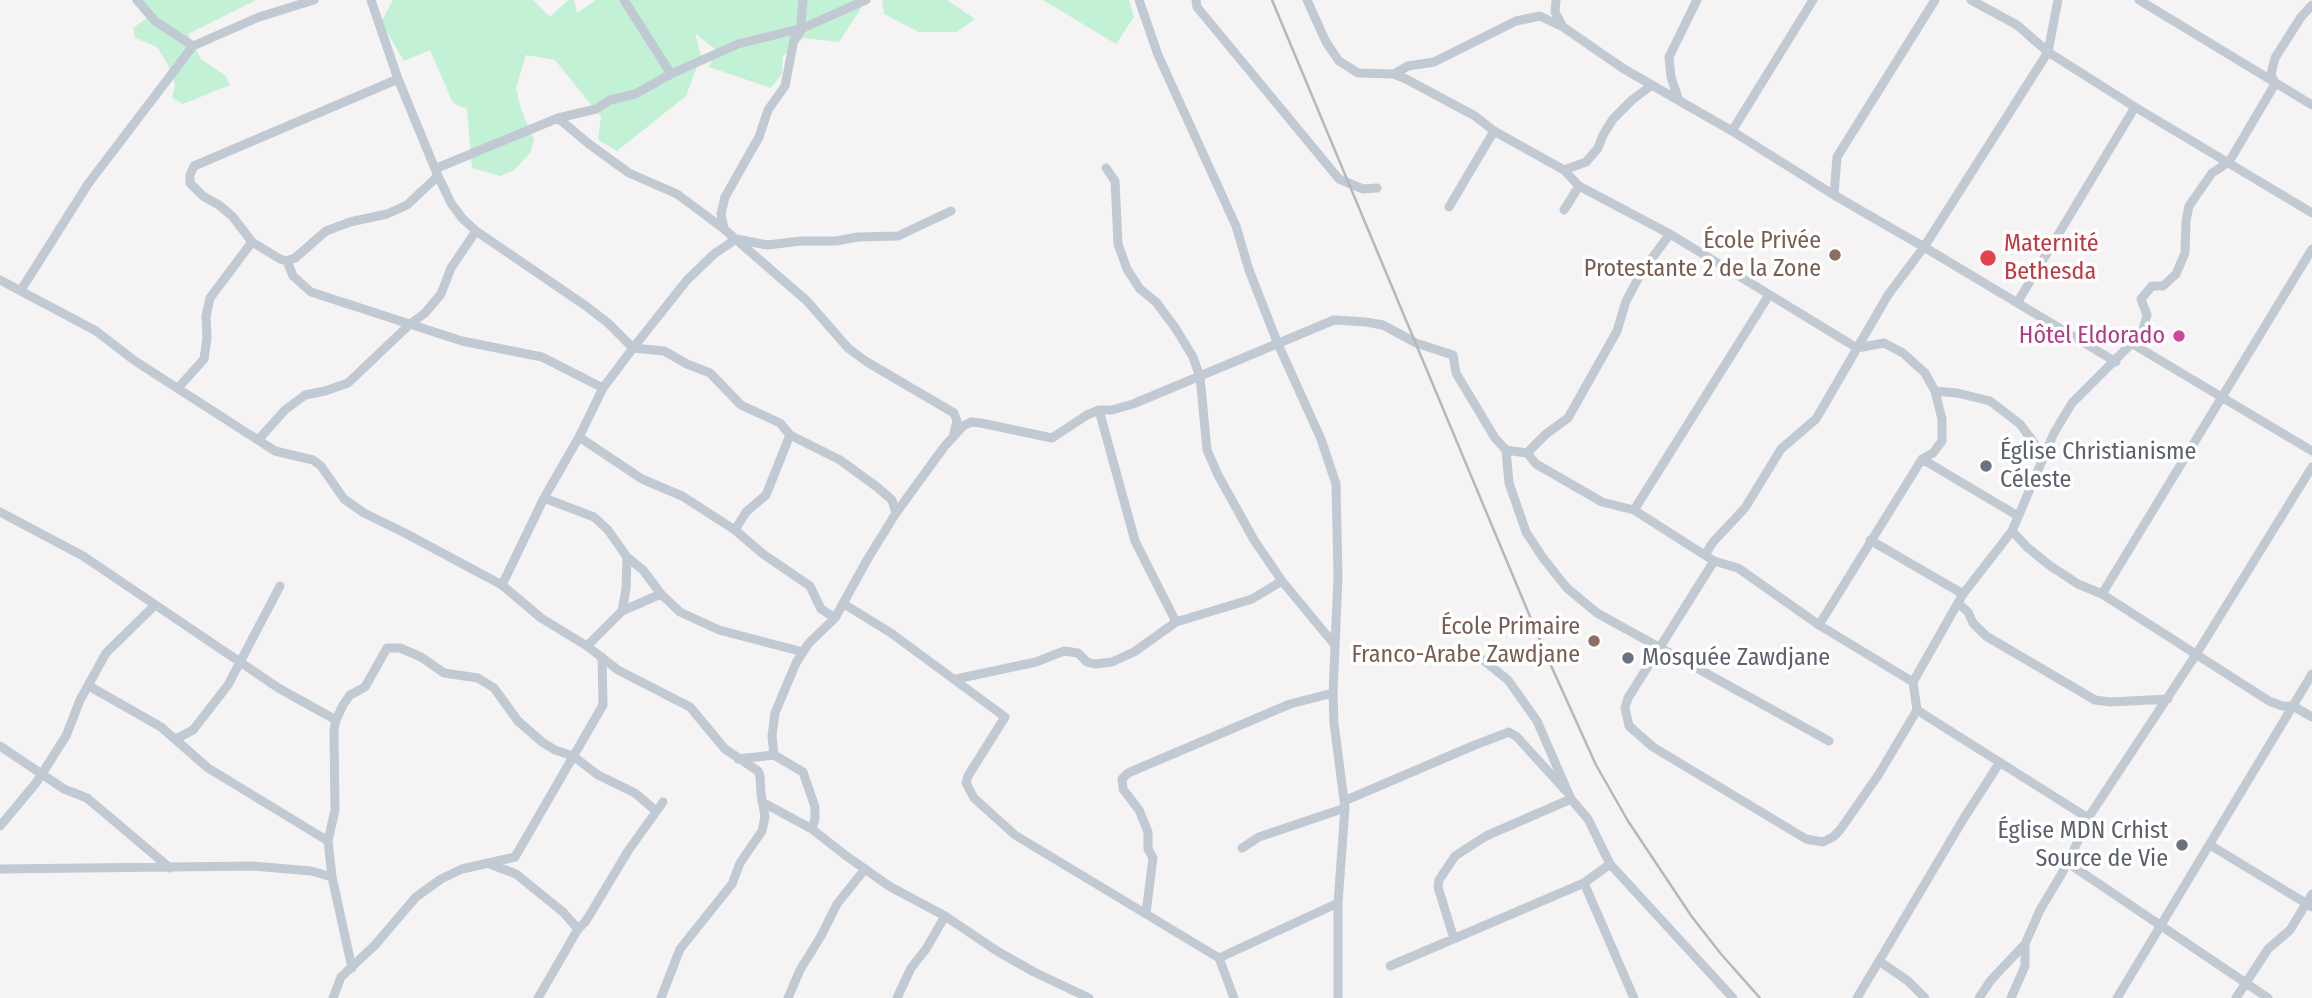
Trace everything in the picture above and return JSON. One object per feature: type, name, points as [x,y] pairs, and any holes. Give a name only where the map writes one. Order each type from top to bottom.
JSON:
[{"type":"street","points":[[137,0],[155,22],[192,46]]},
{"type":"street","points":[[22,290],[88,184],[192,46],[259,17],[314,0]]},
{"type":"street","points":[[371,0],[398,79],[451,203],[462,218],[476,231],[586,306],[633,348],[664,351],[710,373],[741,405],[780,423],[790,435],[840,460],[892,500],[896,513]]},
{"type":"street","points":[[624,0],[671,74]]},
{"type":"street","points":[[803,0],[803,28]]},
{"type":"street","points":[[287,261],[295,258],[326,232],[350,222],[387,214],[407,205],[438,172],[558,118],[596,109],[610,100],[635,94],[671,74],[738,44],[803,28],[866,0]]},
{"type":"street","points":[[1139,0],[1158,55],[1236,226],[1249,270],[1321,439],[1336,484],[1338,577],[1333,693],[1344,805],[1338,903],[1338,998]]},
{"type":"street","points":[[1196,0],[1197,7],[1205,18],[1339,179],[1363,189],[1377,188]]},
{"type":"street","points":[[1307,0],[1326,42],[1339,61],[1358,73],[1394,74],[1475,116],[1494,131],[1564,170],[1579,186],[1670,234],[1857,348],[1884,343],[1903,353],[1925,373],[1935,391],[1942,418],[1942,441],[1933,453],[1922,459],[1819,625]]},
{"type":"street","points":[[1556,0],[1555,12],[1563,27]]},
{"type":"street","points":[[1678,98],[1671,78],[1669,57],[1697,0]]},
{"type":"street","points":[[1732,131],[1813,0]]},
{"type":"street","points":[[1835,195],[1837,157],[1934,0]]},
{"type":"street","points":[[1971,0],[2017,25],[2048,52],[2135,107],[2312,213]]},
{"type":"street","points":[[1705,555],[1713,542],[1745,508],[1781,449],[1816,419],[1888,295],[1924,247],[2048,52],[2058,0]]},
{"type":"street","points":[[2139,0],[2312,105]]},
{"type":"street","points":[[2275,84],[2271,74],[2275,58],[2312,5]]},
{"type":"street","points":[[1394,74],[1408,66],[1434,62],[1516,21],[1539,16],[1563,27],[1624,69],[1678,98],[2116,362]]},
{"type":"street","points":[[724,229],[721,214],[725,197],[759,137],[768,110],[785,86],[794,40],[803,28]]},
{"type":"street","points":[[398,79],[194,166],[190,183],[203,197],[219,205],[233,217],[252,242],[287,261],[293,276],[312,292],[462,341],[542,357],[603,388]]},
{"type":"street","points":[[1714,561],[1628,698],[1625,708],[1629,726],[1653,747],[1805,839],[1823,842],[1840,830],[1879,774],[1917,710],[1913,682],[1961,599],[2012,531],[2054,433],[2072,403],[2116,362],[2142,333],[2147,315],[2141,299],[2152,286],[2163,286],[2176,274],[2185,253],[2189,206],[2212,173],[2229,162],[2275,84]]},
{"type":"street","points":[[1564,170],[1586,162],[1598,148],[1613,119],[1652,85]]},
{"type":"street","points":[[2017,303],[2135,107]]},
{"type":"street","points":[[558,118],[629,173],[677,194],[724,229],[807,301],[848,348],[867,362],[971,422],[1052,438],[1087,415],[1124,408],[1334,320],[1383,326],[1416,343],[1453,355],[1456,373],[1495,438],[1506,450],[1509,483],[1526,532],[1567,588],[1597,613],[1829,741]]},
{"type":"street","points":[[1449,207],[1494,131]]},
{"type":"street","points":[[1106,167],[1115,181],[1118,244],[1127,270],[1140,289],[1156,302],[1177,329],[1193,357],[1200,377],[1207,450],[1218,475],[1254,540],[1282,581],[1334,643]]},
{"type":"street","points":[[1564,210],[1579,186]]},
{"type":"street","points":[[502,585],[544,498],[603,388],[687,280],[714,254],[736,239],[767,245],[898,236],[951,211]]},
{"type":"street","points":[[258,440],[285,410],[305,395],[348,383],[425,313],[441,294],[451,268],[476,231]]},
{"type":"street","points":[[1527,453],[1568,418],[1617,331],[1626,301],[1641,273],[1670,234]]},
{"type":"street","points":[[178,388],[204,359],[206,316],[210,298],[252,242]]},
{"type":"street","points":[[2102,594],[2312,249]]},
{"type":"street","points":[[0,280],[96,331],[135,361],[275,451],[313,460],[321,466],[344,499],[364,513],[502,585],[541,618],[601,657],[638,681],[690,707],[725,750],[760,775],[765,817],[762,831],[740,863],[732,884],[680,949],[661,998]]},
{"type":"street","points":[[1634,510],[1769,295]]},
{"type":"street","points":[[2131,343],[2312,452]]},
{"type":"street","points":[[1935,391],[1990,401],[2020,424],[2045,458]]},
{"type":"street","points":[[1099,411],[1135,541],[1176,622]]},
{"type":"street","points":[[954,412],[957,421],[954,435]]},
{"type":"street","points":[[774,755],[772,736],[775,713],[808,643],[835,618],[896,513],[954,435],[971,422]]},
{"type":"street","points":[[735,530],[746,512],[766,495],[790,435]]},
{"type":"street","points":[[579,437],[642,479],[682,496],[735,530],[763,554],[810,586],[821,608],[835,618]]},
{"type":"street","points":[[1506,450],[1527,453],[1536,464],[1602,502],[1634,510],[1714,561],[1738,568],[1819,625],[1913,682]]},
{"type":"street","points":[[1922,459],[2018,516]]},
{"type":"street","points":[[1979,998],[1991,980],[2025,944],[2040,910],[2068,863],[2088,818],[2168,699],[2312,467]]},
{"type":"street","points":[[544,498],[594,517],[608,530],[627,557],[643,570],[660,594],[695,621],[756,641],[803,652]]},
{"type":"street","points":[[0,512],[83,556],[280,689],[336,720]]},
{"type":"street","points":[[2012,531],[2049,565],[2078,584],[2102,594],[2269,701],[2282,706],[2293,706],[2312,717]]},
{"type":"street","points":[[1870,540],[1961,599],[1973,623],[1986,636],[2095,700],[2110,702],[2168,699]]},
{"type":"street","points":[[622,611],[627,557]]},
{"type":"street","points":[[956,679],[1036,662],[1064,651],[1078,653],[1087,662],[1103,664],[1134,652],[1176,622],[1252,599],[1282,581]]},
{"type":"street","points":[[176,738],[193,730],[228,685],[280,586]]},
{"type":"street","points":[[587,646],[622,611],[660,594]]},
{"type":"street","points":[[844,604],[891,633],[1005,717],[968,776],[966,783],[974,798],[1015,835],[1219,958],[1234,998]]},
{"type":"street","points":[[0,826],[41,775],[66,736],[80,700],[106,653],[154,606]]},
{"type":"street","points":[[352,968],[332,877],[328,841],[335,810],[336,720],[351,695],[365,687],[387,648],[400,648],[421,657],[444,673],[478,678],[494,688],[518,720],[541,741],[555,750],[573,756],[598,775],[635,793],[656,811]]},
{"type":"street","points":[[333,998],[341,977],[375,945],[416,897],[441,879],[485,862],[515,857],[603,705],[601,657]]},
{"type":"street","points":[[1482,659],[1507,680],[1537,720],[1569,796]]},
{"type":"street","points":[[2117,998],[2312,674]]},
{"type":"street","points":[[89,686],[142,715],[176,738],[208,768],[328,841]]},
{"type":"street","points":[[1146,913],[1153,858],[1148,849],[1148,832],[1139,810],[1124,789],[1122,779],[1128,773],[1290,704],[1333,693]]},
{"type":"street","points":[[1917,710],[2088,818]]},
{"type":"street","points":[[1242,848],[1259,837],[1344,805],[1509,732],[1517,737],[1588,819],[1611,864],[1733,998]]},
{"type":"street","points":[[0,746],[64,789],[87,798],[170,868]]},
{"type":"street","points":[[738,759],[774,755],[797,767],[806,777],[815,807],[812,829]]},
{"type":"street","points":[[1857,998],[2000,762]]},
{"type":"street","points":[[1454,939],[1438,887],[1439,880],[1455,856],[1486,836],[1569,796]]},
{"type":"street","points":[[538,998],[578,929],[586,921],[628,851],[663,802]]},
{"type":"street","points":[[762,802],[812,829],[865,869],[945,916],[961,929],[1034,972],[1088,998]]},
{"type":"street","points":[[2210,845],[2309,906]]},
{"type":"street","points":[[485,862],[516,874],[563,912],[578,929]]},
{"type":"street","points":[[2068,863],[2268,998]]},
{"type":"street","points":[[1391,966],[1584,883],[1611,864]]},
{"type":"street","points":[[0,869],[253,866],[312,871],[332,877]]},
{"type":"street","points":[[788,998],[800,970],[837,904],[865,869]]},
{"type":"street","points":[[1584,883],[1634,998]]},
{"type":"street","points":[[2236,998],[2268,949],[2290,930],[2309,906],[2312,894]]},
{"type":"street","points":[[1219,958],[1338,903]]},
{"type":"street","points":[[897,998],[911,968],[926,949],[945,916]]},
{"type":"street","points":[[2011,998],[2025,966],[2025,944]]},
{"type":"street","points":[[1879,961],[1908,981],[1926,998]]},
{"type":"green space","points":[[139,0],[256,0],[188,34],[201,59],[226,76],[230,85],[183,104],[172,98],[175,84],[167,63],[157,47],[135,38],[133,28],[152,14]]},
{"type":"green space","points":[[393,0],[533,0],[550,17],[568,0],[574,0],[577,13],[596,0],[863,0],[863,5],[839,42],[804,38],[783,56],[782,74],[771,88],[709,67],[716,50],[695,33],[701,56],[686,96],[617,151],[598,140],[601,117],[555,60],[526,55],[516,88],[521,109],[534,140],[530,153],[514,170],[500,176],[472,168],[467,109],[453,103],[430,50],[404,61],[381,22]]},
{"type":"green space","points":[[882,0],[947,0],[975,19],[957,32],[919,32],[884,14]]},
{"type":"green space","points":[[1043,0],[1129,0],[1134,17],[1116,44]]},
{"type":"railway","points":[[1272,0],[1544,650],[1596,765],[1628,821],[1692,917],[1760,998]]},
{"type":"place","name":"École Privée Protestante 2 de la Zone","points":[[1835,255]]},
{"type":"place","name":"Maternité Bethesda","points":[[1988,258]]},
{"type":"place","name":"Hôtel Eldorado","points":[[2179,336]]},
{"type":"place","name":"Église Christianisme Céleste","points":[[1986,466]]},
{"type":"place","name":"École Primaire Franco-Arabe Zawdjane","points":[[1594,641]]},
{"type":"place","name":"Mosquée Zawdjane","points":[[1628,658]]},
{"type":"place","name":"Église MDN Crhist Source de Vie","points":[[2182,845]]}]
